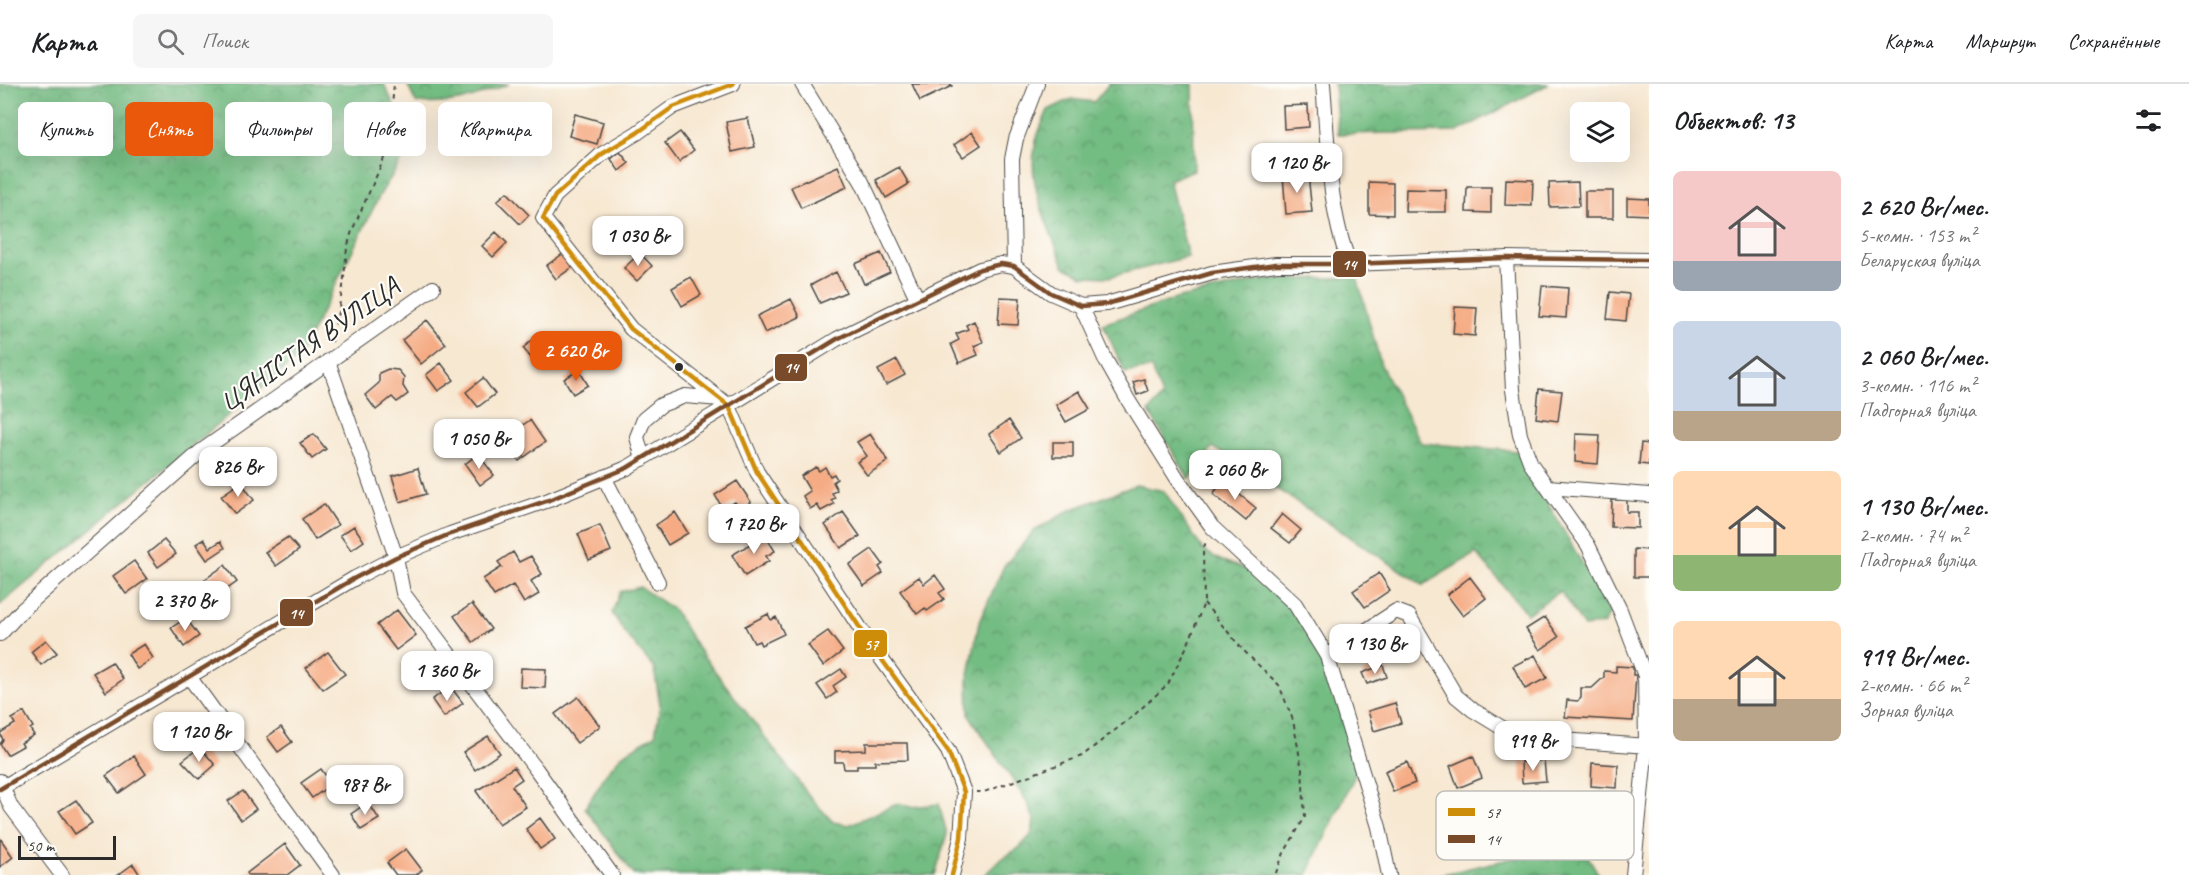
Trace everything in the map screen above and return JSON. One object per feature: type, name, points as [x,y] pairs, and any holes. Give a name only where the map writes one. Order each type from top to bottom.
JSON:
[{"type":"street","points":[[733,84],[673,107],[637,133],[602,154],[555,196],[543,218],[631,329],[724,403],[757,472],[872,646],[948,751],[964,792],[961,838],[952,875]]},
{"type":"street","points":[[802,84],[862,182],[917,298]]},
{"type":"street","points":[[1020,270],[1012,159],[1016,139],[1037,84]]},
{"type":"street","points":[[1323,84],[1331,175],[1341,244],[1350,264]]},
{"type":"street","points":[[1506,258],[1513,390],[1520,435],[1531,464],[1588,545],[1620,610],[1645,676],[1648,746],[1633,875]]},
{"type":"street","points":[[62,875],[11,807],[1,786],[190,678],[355,578],[396,557],[450,534],[549,500],[627,468],[724,403],[837,339],[980,269],[1000,264],[1020,270],[1051,293],[1081,306],[1107,304],[1212,273],[1276,264],[1350,264],[1506,258],[1649,260]]},
{"type":"street","name":"ЦЯНІСТАЯ ВУЛІЦА","points":[[0,634],[21,611],[200,452],[433,288]]},
{"type":"street","points":[[1081,306],[1106,361],[1177,478],[1212,527],[1294,604],[1327,656],[1379,827],[1389,875]]},
{"type":"street","points":[[328,361],[396,557],[403,593],[536,769],[612,875]]},
{"type":"street","points":[[643,459],[637,436],[644,419],[661,405],[685,396],[724,403]]},
{"type":"street","points":[[604,477],[657,582]]},
{"type":"street","points":[[1548,488],[1649,495]]},
{"type":"street","points":[[1327,656],[1396,611],[1409,616],[1456,696],[1473,710],[1517,737],[1648,746]]},
{"type":"street","points":[[190,678],[333,875]]},
{"type":"path","points":[[328,361],[343,287],[347,248],[389,140],[394,84]]},
{"type":"path","points":[[964,792],[984,792],[1082,756],[1132,717],[1168,684],[1188,644],[1204,603],[1203,550],[1212,527]]},
{"type":"path","points":[[1204,603],[1242,649],[1279,685],[1293,720],[1302,770],[1305,816],[1284,853],[1275,875]]},
{"type":"green space","points":[[0,84],[384,84],[392,102],[344,102],[344,156],[404,156],[381,193],[300,356],[0,605]]},
{"type":"green space","points":[[407,84],[509,84],[464,100],[430,104],[416,102]]},
{"type":"green space","points":[[1109,84],[1193,84],[1194,170],[1169,180],[1188,257],[1109,277],[1083,276],[1064,266],[1040,205],[1033,157],[1037,137],[1048,110],[1071,99],[1094,102]]},
{"type":"green space","points":[[1334,84],[1549,84],[1457,132],[1338,134]]},
{"type":"green space","points":[[1357,277],[1381,365],[1421,443],[1518,451],[1610,612],[1604,624],[1584,627],[1560,591],[1527,614],[1476,553],[1423,585],[1213,447],[1189,479],[1149,412],[1162,396],[1151,368],[1125,373],[1103,324],[1179,298],[1263,280]]},
{"type":"green space","points":[[1136,485],[1164,491],[1203,550],[1220,560],[1265,576],[1327,656],[1359,767],[1307,875],[984,875],[1003,858],[1019,848],[1032,834],[1034,819],[1026,800],[969,715],[968,680],[979,622],[1004,566],[1034,531],[1070,510]]},
{"type":"green space","points":[[640,587],[674,610],[696,646],[811,798],[833,822],[849,825],[899,803],[910,807],[939,804],[947,834],[935,875],[634,875],[585,808],[608,771],[623,754],[655,735],[660,705],[654,668],[625,633],[612,613],[620,592]]},
{"type":"green space","points":[[1505,860],[1590,860],[1599,875],[1439,875]]},
{"type":"building","points":[[912,84],[951,84],[952,86],[920,101]]},
{"type":"building","points":[[1308,105],[1309,127],[1284,129],[1283,106]]},
{"type":"building","points":[[575,114],[603,122],[597,144],[569,136]]},
{"type":"building","points":[[748,118],[755,147],[732,152],[726,122]]},
{"type":"building","points":[[680,132],[694,150],[679,162],[665,143]]},
{"type":"building","points":[[972,132],[981,145],[963,157],[954,145]]},
{"type":"building","points":[[620,152],[629,163],[619,171],[611,159]]},
{"type":"building","points":[[838,166],[847,187],[801,208],[791,187]]},
{"type":"building","points":[[899,167],[909,184],[886,198],[876,180]]},
{"type":"building","points":[[1308,174],[1312,212],[1286,214],[1283,175]]},
{"type":"building","points":[[1506,179],[1533,180],[1532,206],[1505,205]]},
{"type":"building","points":[[1369,182],[1393,183],[1393,215],[1369,214]]},
{"type":"building","points":[[1578,182],[1579,206],[1550,207],[1549,183]]},
{"type":"building","points":[[1467,187],[1491,187],[1491,213],[1466,212]]},
{"type":"building","points":[[1406,189],[1446,190],[1446,212],[1405,212]]},
{"type":"building","points":[[1585,191],[1613,191],[1613,218],[1585,218]]},
{"type":"building","points":[[507,192],[529,215],[520,224],[497,201]]},
{"type":"building","points":[[1627,198],[1649,199],[1649,215],[1627,214]]},
{"type":"building","points":[[496,232],[507,243],[493,257],[482,246]]},
{"type":"building","points":[[564,253],[574,266],[556,279],[546,266]]},
{"type":"building","points":[[640,253],[652,266],[637,281],[624,268]]},
{"type":"building","points":[[881,253],[890,272],[864,284],[855,264]]},
{"type":"building","points":[[836,272],[846,292],[820,303],[811,285]]},
{"type":"building","points":[[691,277],[701,295],[682,306],[672,288]]},
{"type":"building","points":[[1542,286],[1568,288],[1566,318],[1539,316]]},
{"type":"building","points":[[1610,292],[1629,294],[1626,321],[1607,319]]},
{"type":"building","points":[[1000,297],[1020,298],[1018,325],[998,324]]},
{"type":"building","points":[[791,299],[800,317],[765,333],[757,316]]},
{"type":"building","points":[[1455,307],[1477,308],[1475,336],[1453,334]]},
{"type":"building","points":[[427,320],[446,344],[421,364],[402,340]]},
{"type":"building","points":[[974,321],[983,342],[974,346],[978,355],[959,363],[951,344],[959,340],[956,334],[968,329],[966,325]]},
{"type":"building","points":[[536,337],[549,353],[536,364],[523,348]]},
{"type":"building","points":[[897,360],[905,375],[886,385],[878,370]]},
{"type":"building","points":[[441,363],[454,380],[438,391],[426,375]]},
{"type":"building","points":[[388,369],[398,370],[404,377],[403,386],[408,394],[397,402],[392,397],[376,410],[365,395],[379,383],[379,373]]},
{"type":"building","points":[[579,370],[588,385],[573,394],[564,379]]},
{"type":"building","points":[[483,378],[495,394],[478,407],[466,392]]},
{"type":"building","points":[[1144,379],[1148,391],[1137,395],[1133,382]]},
{"type":"building","points":[[1539,389],[1562,391],[1558,421],[1536,418]]},
{"type":"building","points":[[1079,391],[1090,409],[1066,422],[1056,405]]},
{"type":"building","points":[[530,420],[545,442],[519,461],[503,439]]},
{"type":"building","points":[[1009,420],[1021,438],[1001,452],[989,434]]},
{"type":"building","points":[[314,434],[326,449],[312,459],[300,443]]},
{"type":"building","points":[[870,434],[888,461],[867,475],[857,462],[867,456],[857,442]]},
{"type":"building","points":[[1576,434],[1600,435],[1598,464],[1575,462]]},
{"type":"building","points":[[1053,442],[1073,442],[1073,457],[1053,457]]},
{"type":"building","points":[[1641,443],[1649,444],[1649,465],[1639,464]]},
{"type":"building","points":[[478,454],[494,475],[480,485],[465,464]]},
{"type":"building","points":[[816,467],[819,471],[825,467],[830,476],[834,474],[837,479],[833,482],[837,490],[832,493],[835,498],[831,500],[834,504],[821,511],[817,505],[810,509],[803,496],[810,491],[801,476]]},
{"type":"building","points":[[418,468],[426,494],[400,502],[392,476]]},
{"type":"building","points":[[737,481],[751,502],[740,509],[735,502],[723,509],[715,495]]},
{"type":"building","points":[[1223,481],[1256,508],[1246,521],[1213,494]]},
{"type":"building","points":[[241,482],[254,500],[235,514],[221,496]]},
{"type":"building","points":[[1612,500],[1627,500],[1627,512],[1638,512],[1638,528],[1611,527]]},
{"type":"building","points":[[324,504],[338,525],[315,540],[302,519]]},
{"type":"building","points":[[675,512],[688,533],[668,545],[656,525]]},
{"type":"building","points":[[843,512],[860,536],[841,548],[825,525]]},
{"type":"building","points":[[1282,514],[1301,530],[1290,543],[1271,528]]},
{"type":"building","points":[[600,525],[611,551],[589,560],[578,534]]},
{"type":"building","points":[[354,526],[364,541],[351,550],[340,535]]},
{"type":"building","points":[[765,535],[775,551],[766,556],[769,561],[745,576],[732,555]]},
{"type":"building","points":[[288,537],[299,550],[276,566],[265,552]]},
{"type":"building","points":[[204,539],[210,548],[221,541],[225,548],[207,560],[196,544]]},
{"type":"building","points":[[164,540],[176,554],[158,567],[148,553]]},
{"type":"building","points":[[872,549],[883,564],[879,567],[883,573],[864,586],[849,565]]},
{"type":"building","points":[[1634,549],[1649,550],[1649,577],[1634,577]]},
{"type":"building","points":[[513,552],[519,562],[531,556],[542,574],[531,581],[539,594],[524,603],[513,585],[494,596],[483,579],[502,567],[498,562]]},
{"type":"building","points":[[134,561],[147,579],[126,594],[113,576]]},
{"type":"building","points":[[225,565],[237,582],[216,597],[204,580]]},
{"type":"building","points":[[1379,573],[1390,590],[1365,607],[1353,591]]},
{"type":"building","points":[[935,575],[945,589],[939,593],[944,599],[927,611],[925,608],[917,614],[900,591],[919,577],[924,584]]},
{"type":"building","points":[[1470,577],[1486,598],[1463,616],[1447,595]]},
{"type":"building","points":[[472,604],[491,629],[473,642],[454,616]]},
{"type":"building","points":[[397,610],[416,635],[396,650],[377,625]]},
{"type":"building","points":[[768,614],[771,620],[776,617],[784,634],[761,645],[759,641],[754,643],[745,626]]},
{"type":"building","points":[[1545,617],[1559,637],[1540,650],[1526,629]]},
{"type":"building","points":[[186,618],[199,636],[184,647],[171,628]]},
{"type":"building","points":[[828,631],[843,651],[823,666],[808,645]]},
{"type":"building","points":[[46,640],[57,653],[41,665],[31,652]]},
{"type":"building","points":[[144,644],[153,658],[137,669],[128,654]]},
{"type":"building","points":[[328,652],[345,674],[323,689],[306,668]]},
{"type":"building","points":[[1535,655],[1547,678],[1525,689],[1513,666]]},
{"type":"building","points":[[112,662],[123,679],[106,692],[93,673]]},
{"type":"building","points":[[1383,665],[1387,677],[1367,684],[1362,673]]},
{"type":"building","points":[[1616,666],[1633,667],[1633,675],[1636,675],[1633,721],[1565,717],[1567,700],[1578,701],[1581,698],[1581,688],[1592,688],[1604,677],[1604,671],[1616,672]]},
{"type":"building","points":[[521,668],[546,669],[545,688],[520,687]]},
{"type":"building","points":[[841,669],[846,677],[833,686],[837,692],[827,699],[817,685]]},
{"type":"building","points":[[450,686],[463,703],[444,717],[432,700]]},
{"type":"building","points":[[578,697],[600,726],[577,743],[555,714]]},
{"type":"building","points":[[1395,703],[1401,723],[1374,731],[1368,711]]},
{"type":"building","points":[[24,712],[33,727],[30,729],[34,735],[21,743],[23,746],[7,755],[0,744],[3,740],[0,733],[15,724],[12,719]]},
{"type":"building","points":[[281,727],[292,742],[278,752],[267,737]]},
{"type":"building","points":[[488,736],[500,753],[475,770],[463,752]]},
{"type":"building","points":[[866,743],[907,743],[908,760],[875,761],[875,765],[857,765],[857,769],[844,769],[843,762],[835,762],[835,751],[866,750]]},
{"type":"building","points":[[200,747],[215,765],[199,779],[182,761]]},
{"type":"building","points":[[134,756],[146,774],[119,793],[106,776]]},
{"type":"building","points":[[1473,756],[1482,778],[1458,788],[1450,766]]},
{"type":"building","points":[[1544,760],[1546,781],[1522,783],[1521,762]]},
{"type":"building","points":[[1407,762],[1415,783],[1393,792],[1385,771]]},
{"type":"building","points":[[1592,763],[1618,765],[1617,788],[1591,786]]},
{"type":"building","points":[[514,767],[522,779],[512,786],[526,807],[499,824],[476,791]]},
{"type":"building","points":[[321,769],[332,784],[312,798],[301,783]]},
{"type":"building","points":[[243,791],[256,809],[241,820],[228,801]]},
{"type":"building","points":[[76,800],[92,823],[75,834],[59,811]]},
{"type":"building","points":[[368,802],[379,819],[361,830],[351,814]]},
{"type":"building","points":[[540,818],[555,839],[540,849],[526,829]]},
{"type":"building","points":[[0,838],[13,857],[0,867]]},
{"type":"building","points":[[285,844],[300,865],[287,875],[248,875],[247,873]]},
{"type":"building","points":[[406,849],[422,870],[416,875],[396,875],[387,863]]},
{"type":"building","points":[[133,864],[140,875],[118,875]]},
{"type":"transit line","name":"57","points":[[733,84],[673,107],[637,133],[602,154],[555,196],[543,218],[631,329],[729,406],[757,472],[872,646],[948,751],[964,792],[961,838],[952,875]]},
{"type":"transit line","name":"14","points":[[0,789],[355,578],[396,557],[450,534],[549,500],[627,468],[837,339],[980,269],[1001,264],[1014,266],[1051,293],[1081,306],[1107,304],[1212,273],[1276,264],[1350,264],[1506,258],[1649,260]]}]
